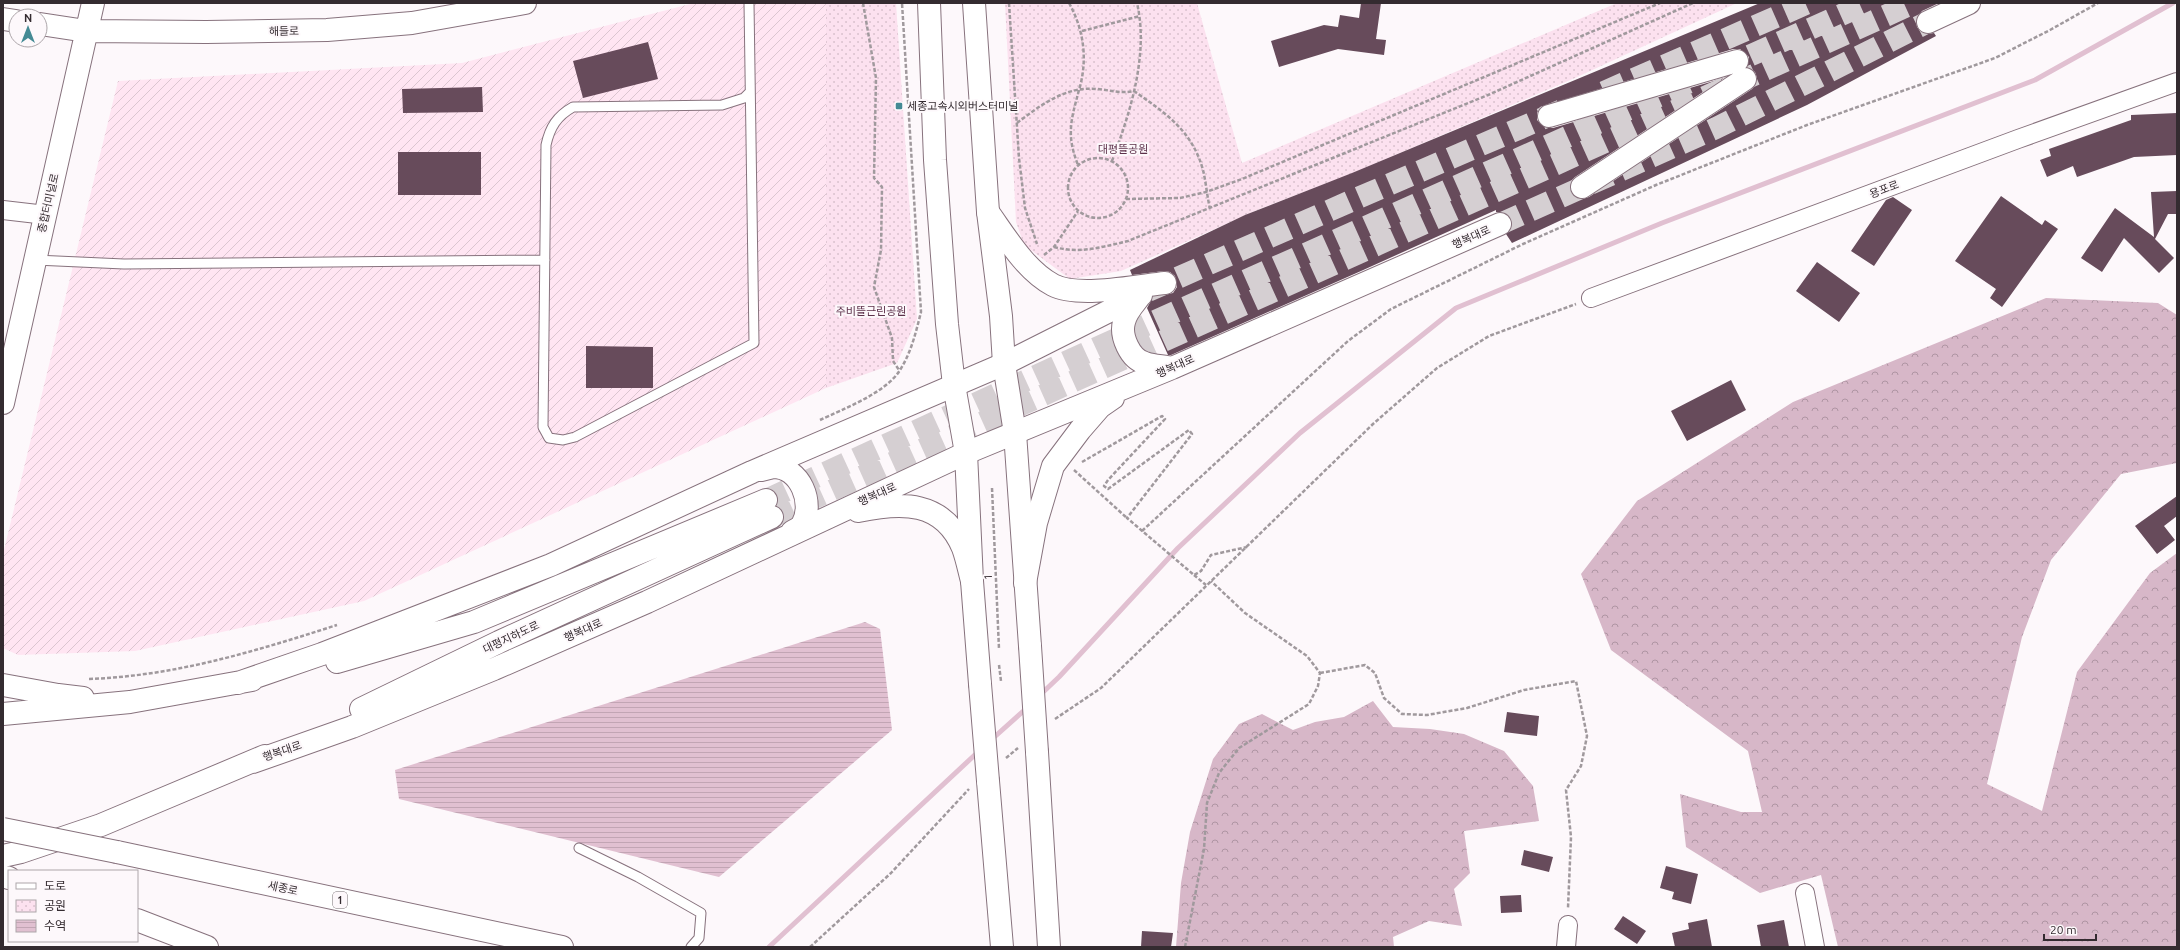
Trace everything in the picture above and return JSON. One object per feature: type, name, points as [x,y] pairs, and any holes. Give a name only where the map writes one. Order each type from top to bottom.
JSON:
[{"type":"main road","name":"종합터미널로","points":[[3,403],[93,3]]},
{"type":"main road","name":"해들로","points":[[48,25],[86,31],[206,32],[327,30],[412,22],[525,3]]},
{"type":"main road","points":[[929,3],[936,160],[947,324],[954,385],[966,453],[972,581],[980,684],[980,782],[1002,947]]},
{"type":"main road","points":[[974,3],[988,212],[1002,316],[1004,364],[1015,433],[1030,646],[1029,749],[1049,947]]},
{"type":"main road","points":[[1928,22],[1969,3]]},
{"type":"main road","points":[[1549,116],[1741,70],[1582,187]]},
{"type":"main road","points":[[988,212],[1018,254],[1042,277],[1053,285],[1069,290],[1113,290],[1165,283]]},
{"type":"main road","name":"행복대로","points":[[253,762],[352,727],[494,669],[647,602],[814,522],[966,453],[1172,368],[1500,224]]},
{"type":"main road","points":[[3,714],[130,702],[238,683],[322,654],[551,565],[752,472],[1004,364],[1141,295],[1129,311],[1123,323],[1124,338],[1128,348],[1135,358],[1143,363],[1172,368]]},
{"type":"main road","points":[[1025,583],[1036,523],[1053,466],[1080,430],[1100,407],[1132,385]]},
{"type":"main road","points":[[752,472],[774,467],[786,471],[796,477],[803,488],[806,500],[806,513],[802,526],[788,535]]},
{"type":"main road","points":[[814,522],[880,506],[912,506],[938,514],[951,529],[962,548],[972,581]]},
{"type":"main road","name":"대평지하도로","points":[[238,683],[338,662],[474,622],[769,509],[253,762]]},
{"type":"main road","points":[[3,685],[58,695],[130,702]]},
{"type":"main road","points":[[3,856],[22,852],[101,825],[253,762]]},
{"type":"main road","name":"세종로","points":[[3,829],[118,852],[562,947]]},
{"type":"main road","points":[[138,920],[207,947]]},
{"type":"street","name":"용포로","points":[[1591,298],[2018,139],[2177,82]]},
{"type":"street","points":[[3,210],[46,215]]},
{"type":"street","points":[[1805,893],[1815,947]]},
{"type":"street","points":[[1566,947],[1568,925]]},
{"type":"lane","points":[[749,3],[754,343],[575,437],[563,440],[549,438],[543,427],[546,145],[550,131],[561,115],[578,106],[722,105],[744,98],[750,92]]},
{"type":"lane","points":[[35,260],[132,264],[545,260]]},
{"type":"lane","points":[[578,848],[638,877],[701,913],[699,938],[691,947]]},
{"type":"path","points":[[862,3],[876,78],[874,178],[882,187],[881,250],[874,287],[892,338],[893,361],[900,371]]},
{"type":"path","points":[[815,422],[863,399],[884,385],[900,371],[915,335],[921,312],[902,3]]},
{"type":"path","points":[[1009,3],[1017,123],[1025,208],[1034,239],[1044,255],[1050,259]]},
{"type":"path","points":[[1070,3],[1082,31],[1084,48],[1079,89],[1072,110],[1070,126],[1070,140],[1078,165]]},
{"type":"path","points":[[1112,161],[1125,126],[1134,91],[1140,49],[1140,16],[1137,3]]},
{"type":"path","points":[[1126,199],[1180,198],[1206,192],[1360,130],[1660,3]]},
{"type":"path","points":[[1054,247],[1063,250],[1091,250],[1128,241],[1488,95],[1694,3]]},
{"type":"path","points":[[1142,531],[1348,341],[1391,309],[1523,244],[1656,185],[1807,125],[1994,58],[2050,30],[2098,3]]},
{"type":"path","points":[[1082,31],[1140,16]]},
{"type":"path","points":[[1017,123],[1050,100],[1064,93],[1079,89],[1096,89],[1125,93],[1134,91],[1174,120],[1186,135],[1196,152],[1203,170],[1210,209]]},
{"type":"path","points":[[1095,158],[1112,161],[1125,173],[1128,186],[1126,199],[1118,210],[1105,217],[1091,217],[1078,211],[1069,196],[1069,178],[1078,165],[1087,160],[1095,158]]},
{"type":"path","points":[[1044,255],[1054,247],[1078,211]]},
{"type":"path","points":[[1051,722],[1101,688],[1373,424],[1437,368],[1489,336],[1591,298]]},
{"type":"path","points":[[1127,518],[1192,434],[1189,430],[1108,489],[1104,486],[1165,419],[1162,416],[1071,468],[1127,518],[1206,585]]},
{"type":"path","name":"1","points":[[992,488],[999,650]]},
{"type":"path","points":[[1194,575],[1201,571],[1211,555],[1247,547]]},
{"type":"path","points":[[1186,947],[1204,849],[1207,804],[1219,773],[1239,748],[1308,704],[1318,686],[1320,673],[1307,656],[1245,612],[1211,581]]},
{"type":"path","points":[[86,679],[125,678],[233,658],[338,625]]},
{"type":"path","points":[[999,658],[999,665]]},
{"type":"path","points":[[1320,673],[1365,665],[1375,673],[1384,698],[1402,714],[1427,715],[1467,708],[1524,690],[1576,681],[1587,736],[1581,766],[1566,790],[1571,837],[1568,925]]},
{"type":"path","points":[[1003,760],[1029,749]]},
{"type":"path","points":[[810,947],[890,873],[980,782]]},
{"type":"shaded area","points":[[694,3],[826,3],[826,388],[364,601],[135,651],[18,655],[3,648],[3,554],[118,81],[462,63]]},
{"type":"green space","name":"주비뜰근린공원","points":[[826,3],[896,3],[917,319],[897,363],[826,388]]},
{"type":"green space","name":"대평뜰공원","points":[[1005,3],[1197,3],[1242,163],[1617,3],[1737,3],[1575,78],[1353,173],[1257,210],[1121,271],[1070,279],[1024,245],[1016,222]]},
{"type":"green space","points":[[2046,298],[2158,303],[2177,315],[2177,463],[2121,474],[2051,560],[2022,637],[1987,784],[2042,811],[2077,672],[2150,573],[2177,553],[2177,947],[1838,947],[1821,875],[1760,893],[1686,847],[1680,794],[1741,812],[1762,812],[1748,751],[1611,650],[1581,574],[1637,501],[1793,402]]},
{"type":"green space","points":[[1373,701],[1393,727],[1430,729],[1464,734],[1504,751],[1533,786],[1539,821],[1464,831],[1470,873],[1454,889],[1462,926],[1429,921],[1393,937],[1394,947],[1176,947],[1181,883],[1190,832],[1213,759],[1239,724],[1262,714],[1293,730],[1315,722],[1344,717]]},
{"type":"water","points":[[865,622],[880,629],[892,730],[719,877],[399,799],[395,770]]},
{"type":"building","points":[[1361,3],[1381,3],[1376,39],[1386,40],[1384,55],[1338,49],[1279,67],[1271,41],[1324,25],[1338,27],[1340,15],[1359,18]]},
{"type":"building","points":[[1760,3],[1939,3],[1922,11],[1916,20],[1917,27],[1921,32],[1927,34],[1934,33],[1936,36],[1807,105],[1512,243],[1506,234],[1512,226],[1511,219],[1507,214],[1496,212],[1496,210],[1171,355],[1168,355],[1147,308],[1153,297],[1173,293],[1177,287],[1175,276],[1170,272],[1164,271],[1132,275],[1130,270],[1245,215],[1352,173]],"holes":[[[1733,49],[1740,49],[1749,57],[1747,67],[1755,72],[1757,78],[1756,84],[1752,89],[1589,197],[1582,199],[1572,194],[1570,187],[1571,181],[1575,177],[1724,78],[1553,128],[1546,128],[1537,120],[1537,113],[1540,107]]]},
{"type":"building","points":[[648,42],[658,79],[583,98],[573,61]]},
{"type":"building","points":[[482,87],[483,112],[403,113],[402,89]]},
{"type":"building","points":[[2177,113],[2177,155],[2134,157],[2077,177],[2073,166],[2047,177],[2040,160],[2051,156],[2049,149],[2131,120],[2131,115]]},
{"type":"building","points":[[398,152],[481,152],[481,195],[398,195]]},
{"type":"building","points":[[2177,191],[2177,214],[2168,214],[2155,239],[2174,258],[2159,273],[2124,238],[2102,272],[2081,258],[2115,208],[2154,237],[2151,192]]},
{"type":"building","points":[[2001,196],[2042,225],[2045,220],[2058,229],[2002,307],[1990,298],[1996,289],[1955,261]]},
{"type":"building","points":[[1893,197],[1912,210],[1874,266],[1851,251],[1886,200]]},
{"type":"building","points":[[1817,262],[1860,293],[1839,322],[1796,291]]},
{"type":"building","points":[[586,346],[653,347],[653,388],[586,388]]},
{"type":"building","points":[[1731,380],[1746,410],[1687,441],[1671,411]]},
{"type":"building","points":[[2177,496],[2177,516],[2164,526],[2175,540],[2157,554],[2135,526]]},
{"type":"building","points":[[1507,712],[1539,716],[1537,736],[1504,732]]},
{"type":"building","points":[[1524,850],[1553,857],[1549,872],[1521,865]]},
{"type":"building","points":[[1666,866],[1698,874],[1691,904],[1672,899],[1674,892],[1660,888]]},
{"type":"building","points":[[1521,895],[1522,912],[1501,913],[1500,896]]},
{"type":"building","points":[[1623,916],[1646,931],[1637,944],[1614,929]]},
{"type":"building","points":[[1707,919],[1712,947],[1675,947],[1672,933],[1689,929],[1688,923]]},
{"type":"building","points":[[1784,920],[1789,947],[1761,947],[1757,925]]},
{"type":"building","points":[[1142,931],[1173,933],[1171,947],[1141,947]]},
{"type":"waterway","points":[[1039,696],[1059,677],[1178,548],[1300,433],[1456,308],[1662,223],[2035,80],[2173,3]]},
{"type":"waterway","points":[[991,740],[1028,707]]},
{"type":"waterway","points":[[769,947],[979,751]]},
{"type":"tunnel","points":[[1604,92],[1808,3]]},
{"type":"tunnel","points":[[1720,69],[1868,3]]},
{"type":"tunnel","points":[[772,517],[1914,3]]},
{"type":"tunnel","points":[[1500,224],[1716,128],[1928,22]]},
{"type":"tunnel","points":[[766,500],[1153,322],[1690,82]]},
{"type":"tunnel","points":[[1148,291],[1351,201],[1567,108]]},
{"type":"place","name":"세종고속시외버스터미널","points":[[899,106]]}]
